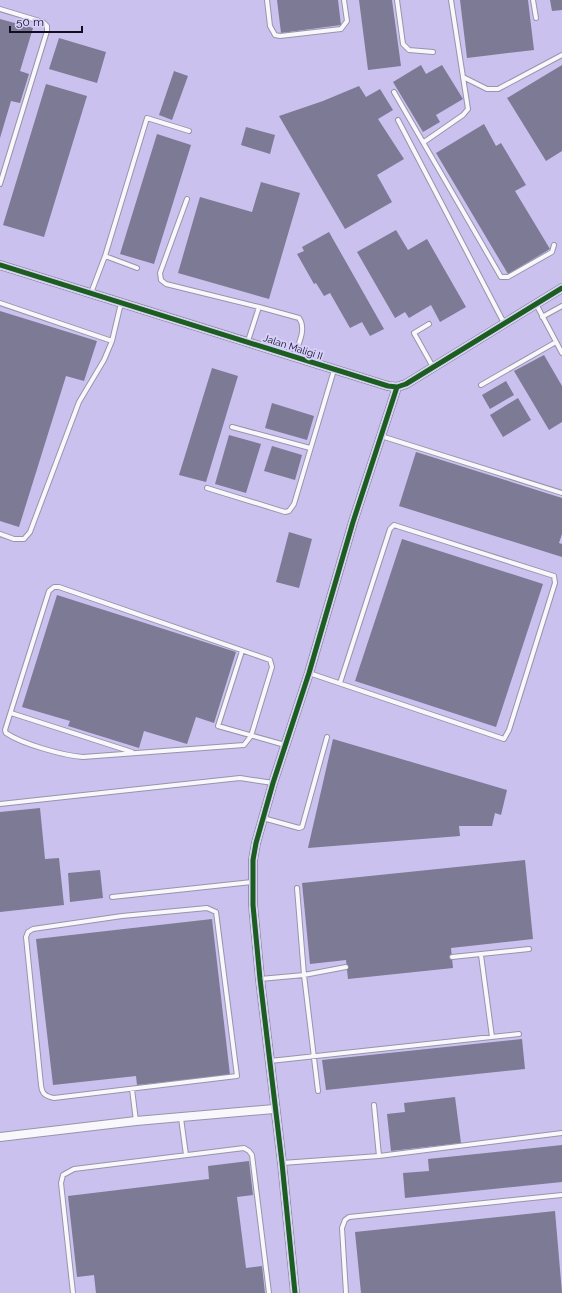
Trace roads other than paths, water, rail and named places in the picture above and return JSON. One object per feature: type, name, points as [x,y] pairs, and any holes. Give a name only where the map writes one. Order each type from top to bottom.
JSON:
[{"type":"street","name":"Jalan Maligi II","points":[[0,265],[248,341],[334,370],[388,386],[397,387]]},
{"type":"street","points":[[295,1293],[282,1163],[274,1109],[260,979],[252,882],[256,843],[273,783],[380,436],[397,387],[406,384],[562,288]]},
{"type":"street","points":[[0,1136],[136,1121],[274,1109]]},
{"type":"lane","points":[[267,0],[272,31],[275,35],[285,36],[341,29],[347,21],[344,0]]},
{"type":"lane","points":[[397,0],[403,44],[409,50],[433,52]]},
{"type":"lane","points":[[424,142],[463,115],[468,109],[451,0]]},
{"type":"lane","points":[[533,0],[536,18]]},
{"type":"lane","points":[[0,9],[43,22],[47,26],[47,31],[0,184]]},
{"type":"lane","points":[[463,77],[487,89],[498,89],[562,55]]},
{"type":"lane","points":[[394,92],[501,277],[508,277],[552,252],[554,245]]},
{"type":"lane","points":[[91,293],[105,256],[147,118],[189,131]]},
{"type":"lane","points":[[398,120],[504,323]]},
{"type":"lane","points":[[187,199],[160,273],[162,280],[166,284],[299,318],[302,322],[302,332],[294,356]]},
{"type":"lane","points":[[105,256],[137,268]]},
{"type":"lane","points":[[0,534],[14,539],[24,539],[30,532],[79,402],[104,360],[112,341],[121,302]]},
{"type":"lane","points":[[0,303],[112,341]]},
{"type":"lane","points":[[535,304],[562,353]]},
{"type":"lane","points":[[542,317],[562,306]]},
{"type":"lane","points":[[248,341],[260,307]]},
{"type":"lane","points":[[429,324],[414,333],[433,367]]},
{"type":"lane","points":[[481,384],[556,342]]},
{"type":"lane","points":[[207,488],[289,512],[294,504],[334,370]]},
{"type":"lane","points":[[232,426],[310,448]]},
{"type":"lane","points":[[380,436],[562,493]]},
{"type":"lane","points":[[308,673],[504,739],[509,730],[555,583],[554,576],[394,524],[390,529],[340,683]]},
{"type":"lane","points":[[54,587],[59,587],[268,659],[272,665],[251,736],[244,745],[236,747],[134,752],[84,757],[60,753],[18,739],[6,733],[5,730],[11,713],[49,591],[54,587]]},
{"type":"lane","points":[[242,650],[218,726],[285,745]]},
{"type":"lane","points":[[11,713],[134,752]]},
{"type":"lane","points":[[263,818],[299,828],[302,827],[328,737]]},
{"type":"lane","points":[[0,804],[232,778],[249,778],[273,783]]},
{"type":"lane","points":[[112,897],[252,882]]},
{"type":"lane","points":[[297,888],[304,975],[318,1091]]},
{"type":"lane","points":[[207,908],[212,909],[216,912],[237,1076],[132,1089],[54,1098],[46,1096],[42,1091],[26,937],[28,932],[34,929],[122,916],[207,908]]},
{"type":"lane","points":[[452,957],[529,950]]},
{"type":"lane","points":[[481,955],[492,1037]]},
{"type":"lane","points":[[260,979],[304,975],[346,967]]},
{"type":"lane","points":[[270,1061],[314,1058],[519,1034]]},
{"type":"lane","points":[[132,1089],[136,1121]]},
{"type":"lane","points":[[374,1105],[379,1156]]},
{"type":"lane","points":[[181,1118],[186,1155]]},
{"type":"lane","points":[[282,1163],[379,1156],[562,1133]]},
{"type":"lane","points":[[73,1293],[61,1183],[63,1175],[74,1169],[244,1148],[252,1155],[269,1293]]},
{"type":"lane","points":[[346,1293],[342,1228],[345,1220],[349,1217],[562,1195]]}]
